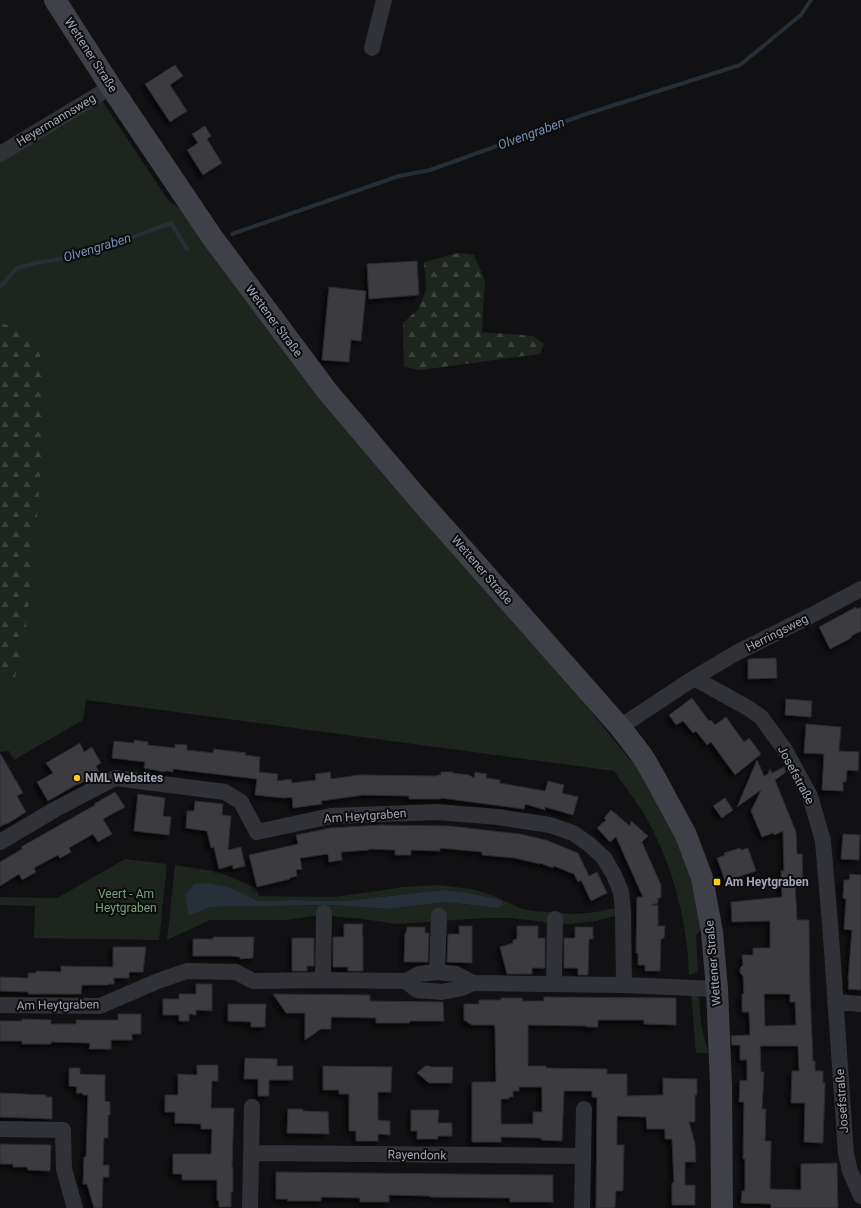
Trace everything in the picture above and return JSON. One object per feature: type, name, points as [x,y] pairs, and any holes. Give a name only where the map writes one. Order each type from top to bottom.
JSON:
[{"type":"street","name":"Wettener Straße","points":[[55,0],[111,87],[212,237],[327,391],[620,727],[643,757],[686,835],[702,878],[712,932],[717,989],[721,1086],[722,1208]]},
{"type":"street","points":[[372,48],[384,0]]},
{"type":"street","name":"Heyermannsweg","points":[[0,154],[111,87]]},
{"type":"street","name":"Herringsweg","points":[[694,678],[736,653],[861,589]]},
{"type":"street","points":[[620,727],[694,678]]},
{"type":"street","name":"Josefstraße","points":[[694,678],[748,708],[761,717],[785,750],[810,796],[823,841],[846,1154],[855,1171],[861,1196]]},
{"type":"street","name":"Am Heytgraben","points":[[0,842],[54,810],[115,778],[225,792],[241,802],[257,832],[331,816],[437,812],[498,817],[550,825],[573,833],[590,845],[604,858],[614,875],[621,892],[624,911],[624,985]]},
{"type":"street","points":[[323,980],[324,913]]},
{"type":"street","points":[[437,972],[439,916]]},
{"type":"street","points":[[554,984],[555,919]]},
{"type":"street","name":"Am Heytgraben","points":[[0,1005],[100,1006],[158,981],[187,971],[236,972],[253,981],[406,981],[419,974],[437,972],[456,974],[473,983]]},
{"type":"street","name":"Am Heytgraben","points":[[406,981],[417,990],[442,992],[462,988],[473,983],[624,985],[717,989]]},
{"type":"street","points":[[835,1002],[861,1004]]},
{"type":"street","points":[[250,1208],[252,1107]]},
{"type":"street","points":[[582,1208],[584,1109]]},
{"type":"street","points":[[0,1129],[63,1130],[64,1169],[75,1208]]},
{"type":"street","name":"Rayendonk","points":[[251,1153],[583,1156]]},
{"type":"green space","points":[[101,99],[168,200],[217,233],[317,369],[630,760],[646,772],[695,880],[703,928],[696,935],[698,972],[689,975],[687,944],[681,908],[667,862],[643,813],[614,771],[86,700],[83,720],[14,760],[9,751],[0,752],[0,159]]},
{"type":"green space","points":[[458,253],[474,255],[485,280],[482,332],[533,336],[544,344],[540,354],[420,370],[404,367],[403,323],[419,308],[426,289],[424,262]]},
{"type":"green space","points":[[0,323],[33,331],[46,376],[34,555],[25,636],[15,677],[0,683]]},
{"type":"green space","name":"Veert - Am Heytgraben","points":[[125,859],[167,864],[159,940],[34,938],[35,906],[0,905],[0,897],[57,898]]},
{"type":"green space","points":[[175,865],[219,872],[256,888],[259,896],[335,897],[403,887],[438,885],[472,889],[494,896],[522,909],[534,911],[575,914],[616,908],[615,916],[596,921],[570,924],[511,918],[484,918],[397,924],[320,915],[287,920],[210,920],[167,940]],"holes":[[[229,887],[259,901],[347,901],[446,890],[475,894],[501,900],[497,908],[445,902],[388,909],[331,905],[210,907],[189,916]]]},
{"type":"green space","points":[[691,992],[699,995],[701,1024],[708,1053],[696,1053]]},
{"type":"shaded area","points":[[207,883],[229,887],[259,901],[347,901],[446,890],[475,894],[501,900],[504,904],[497,908],[445,902],[388,909],[331,905],[210,907],[189,916],[185,894],[195,884]]},
{"type":"building","points":[[175,65],[183,76],[170,85],[187,111],[170,122],[145,84]]},
{"type":"building","points":[[205,126],[211,136],[207,139],[222,163],[203,175],[187,150],[198,143],[192,134]]},
{"type":"building","points":[[417,261],[419,295],[369,299],[367,264]]},
{"type":"building","points":[[329,287],[366,291],[361,341],[351,340],[349,362],[322,360]]},
{"type":"building","points":[[856,607],[857,609],[861,607],[861,631],[830,649],[819,627]]},
{"type":"building","points":[[776,658],[777,678],[748,679],[748,659]]},
{"type":"building","points":[[692,698],[709,721],[711,720],[715,725],[726,717],[744,742],[749,738],[761,754],[735,775],[711,742],[707,745],[696,731],[693,733],[683,721],[676,725],[669,715]]},
{"type":"building","points":[[786,699],[812,701],[811,717],[785,715]]},
{"type":"building","points":[[806,724],[841,727],[839,751],[859,752],[858,771],[847,770],[846,782],[843,782],[843,791],[822,790],[824,754],[804,753]]},
{"type":"building","points":[[134,740],[148,742],[148,745],[175,748],[175,744],[187,745],[187,750],[213,753],[214,749],[246,753],[245,755],[260,757],[259,772],[278,774],[277,781],[291,779],[292,783],[316,780],[315,774],[330,772],[331,779],[359,775],[437,776],[441,775],[441,772],[453,772],[469,775],[474,778],[475,772],[487,774],[486,778],[500,780],[500,783],[545,791],[548,781],[564,785],[562,793],[578,797],[573,815],[545,807],[545,810],[525,804],[524,809],[441,798],[409,799],[409,796],[363,795],[321,801],[322,804],[293,808],[292,797],[284,798],[255,795],[257,779],[173,769],[173,772],[165,772],[144,768],[145,762],[112,758],[114,741],[134,743]]},
{"type":"building","points":[[80,743],[84,752],[92,747],[101,763],[96,766],[99,772],[48,801],[37,782],[53,773],[46,763]]},
{"type":"building","points":[[0,753],[23,793],[17,796],[26,812],[0,827]]},
{"type":"building","points":[[757,760],[764,776],[768,774],[770,769],[772,773],[784,767],[786,772],[775,780],[796,832],[797,854],[802,854],[803,880],[795,881],[797,920],[809,920],[813,1061],[815,1061],[815,1071],[823,1071],[823,1083],[825,1083],[823,1143],[804,1142],[805,1103],[791,1103],[792,1071],[799,1071],[798,1046],[760,1046],[761,1072],[764,1072],[762,1109],[766,1109],[765,1141],[771,1141],[770,1189],[801,1190],[801,1164],[837,1163],[838,1208],[771,1208],[771,1204],[741,1203],[742,1191],[745,1191],[745,1159],[743,1159],[744,1102],[739,1102],[740,1080],[747,1081],[747,1060],[740,1060],[740,1045],[732,1045],[731,1036],[750,1035],[749,1012],[742,1012],[742,994],[744,994],[743,976],[740,973],[740,968],[743,965],[742,955],[753,955],[753,948],[770,948],[770,921],[732,922],[731,902],[782,897],[781,871],[784,871],[783,831],[774,835],[773,833],[762,837],[751,811],[761,790],[737,807]],"holes":[[[764,994],[790,994],[790,1002],[795,1002],[796,1025],[765,1026]]]},
{"type":"building","points":[[115,792],[125,807],[103,819],[112,834],[98,842],[93,834],[69,848],[71,852],[66,855],[60,858],[58,855],[34,868],[36,872],[22,880],[19,874],[0,886],[0,862],[22,849],[21,847]]},
{"type":"building","points":[[138,794],[165,798],[163,816],[171,817],[169,835],[134,831]]},
{"type":"building","points":[[725,798],[733,810],[722,818],[713,806]]},
{"type":"building","points":[[195,801],[223,804],[222,815],[231,816],[228,850],[241,847],[245,866],[233,869],[233,865],[219,869],[214,847],[211,848],[207,831],[186,828],[187,811],[194,811]]},
{"type":"building","points":[[611,810],[630,826],[631,821],[648,836],[642,842],[661,885],[661,898],[658,898],[658,903],[651,905],[658,905],[658,926],[665,926],[664,938],[661,939],[660,971],[645,971],[645,965],[638,965],[638,953],[636,953],[637,897],[643,897],[616,837],[610,842],[597,828],[606,820],[604,818]]},
{"type":"building","points":[[381,825],[450,826],[520,834],[546,840],[578,853],[589,876],[597,872],[607,893],[591,901],[581,880],[578,882],[574,874],[554,866],[553,868],[540,863],[515,858],[482,855],[482,852],[440,848],[440,851],[411,850],[411,855],[395,855],[395,850],[369,849],[341,852],[342,860],[329,862],[328,854],[300,858],[302,869],[296,870],[297,876],[257,887],[249,855],[298,844],[296,835],[330,828]]},
{"type":"building","points":[[843,834],[860,835],[859,860],[841,859]]},
{"type":"building","points":[[740,848],[741,850],[748,848],[756,871],[725,881],[717,858],[725,855],[724,853]]},
{"type":"building","points":[[850,874],[861,875],[861,990],[848,989],[852,930],[844,929],[846,899],[843,898],[844,880],[849,880]]},
{"type":"building","points":[[344,924],[363,924],[363,971],[348,971],[348,967],[333,967],[333,937],[344,937]]},
{"type":"building","points":[[459,926],[472,926],[472,963],[447,962],[448,934],[459,934]]},
{"type":"building","points":[[517,926],[538,926],[538,938],[545,938],[545,968],[532,968],[532,974],[507,974],[500,947],[513,943],[513,940],[517,939]]},
{"type":"building","points":[[407,927],[425,927],[425,933],[429,933],[428,962],[404,962],[405,933]]},
{"type":"building","points":[[575,927],[593,927],[593,939],[589,939],[588,975],[578,975],[578,968],[564,968],[564,938],[575,938]]},
{"type":"building","points":[[213,937],[254,937],[253,958],[240,959],[240,957],[230,956],[193,956],[193,939],[213,939]]},
{"type":"building","points":[[292,938],[314,938],[314,966],[307,966],[307,971],[292,971]]},
{"type":"building","points":[[113,947],[146,947],[143,972],[129,972],[129,978],[114,978],[114,984],[82,985],[81,994],[28,994],[28,992],[0,991],[0,977],[28,978],[28,973],[35,973],[37,971],[61,972],[61,966],[113,967]]},
{"type":"building","points":[[196,984],[212,984],[212,1011],[196,1010],[196,1015],[189,1014],[189,1021],[179,1021],[179,1015],[163,1015],[163,999],[179,999],[179,994],[196,994]]},
{"type":"building","points":[[273,994],[370,995],[370,1001],[443,1002],[444,1021],[376,1023],[376,1018],[331,1017],[331,1029],[321,1029],[305,1040],[305,1013],[286,1013]]},
{"type":"building","points":[[544,997],[676,998],[676,1025],[644,1024],[644,1020],[598,1020],[598,1027],[528,1025],[528,1066],[546,1066],[546,1068],[607,1069],[607,1074],[627,1074],[627,1096],[663,1095],[663,1078],[697,1079],[697,1095],[695,1095],[695,1122],[689,1122],[695,1143],[696,1162],[685,1162],[685,1185],[695,1185],[695,1205],[672,1205],[672,1183],[674,1183],[672,1139],[665,1139],[665,1129],[647,1129],[646,1117],[617,1116],[617,1145],[624,1145],[623,1191],[616,1191],[615,1208],[596,1208],[597,1098],[592,1097],[592,1091],[564,1091],[562,1141],[541,1140],[541,1138],[501,1137],[501,1142],[472,1142],[472,1082],[496,1082],[495,1028],[494,1025],[472,1025],[464,1020],[464,1004],[479,1004],[479,1000],[501,1000],[501,998],[522,998],[522,1001],[544,1001]],"holes":[[[519,1087],[542,1087],[542,1112],[533,1112],[533,1124],[501,1124],[501,1099],[509,1099],[509,1097],[513,1097],[513,1091],[519,1091]]]},
{"type":"building","points":[[228,1004],[266,1004],[265,1027],[251,1027],[251,1022],[228,1021]]},
{"type":"building","points":[[118,1014],[141,1014],[141,1034],[132,1034],[132,1040],[111,1040],[111,1049],[89,1049],[90,1043],[51,1042],[51,1044],[22,1044],[22,1041],[0,1041],[0,1021],[22,1021],[22,1019],[51,1020],[51,1024],[76,1024],[76,1020],[118,1020]]},
{"type":"building","points":[[245,1058],[277,1059],[277,1066],[293,1066],[293,1080],[269,1080],[269,1096],[258,1096],[258,1079],[244,1079]]},
{"type":"building","points":[[197,1065],[218,1065],[218,1081],[212,1081],[211,1108],[234,1108],[232,1167],[233,1192],[231,1192],[231,1207],[219,1207],[219,1201],[217,1200],[217,1180],[182,1180],[182,1174],[173,1174],[173,1154],[211,1154],[212,1129],[201,1129],[201,1124],[175,1123],[175,1112],[165,1112],[165,1095],[178,1095],[178,1074],[197,1075]]},
{"type":"building","points":[[323,1066],[392,1067],[391,1092],[378,1092],[378,1120],[390,1121],[390,1135],[378,1134],[378,1141],[356,1141],[356,1131],[349,1131],[349,1094],[339,1094],[339,1090],[323,1090]]},
{"type":"building","points":[[425,1066],[453,1067],[452,1083],[429,1083],[417,1073]]},
{"type":"building","points":[[69,1068],[80,1068],[80,1074],[105,1075],[105,1101],[110,1102],[110,1115],[108,1115],[108,1138],[104,1138],[103,1165],[109,1165],[109,1177],[103,1177],[102,1208],[94,1208],[87,1184],[83,1184],[84,1157],[86,1157],[88,1095],[76,1093],[77,1087],[69,1086]]},
{"type":"building","points":[[0,1093],[46,1095],[46,1097],[52,1097],[52,1119],[0,1117]]},
{"type":"building","points":[[288,1109],[328,1112],[329,1134],[287,1133]]},
{"type":"building","points":[[411,1110],[439,1110],[438,1123],[452,1123],[452,1136],[438,1136],[438,1139],[417,1139],[417,1131],[411,1131]]},
{"type":"building","points":[[0,1144],[51,1145],[50,1171],[28,1170],[27,1167],[13,1167],[13,1164],[0,1164]]},
{"type":"building","points":[[276,1172],[553,1175],[553,1202],[510,1202],[510,1198],[389,1195],[389,1202],[360,1202],[360,1198],[321,1197],[321,1201],[287,1201],[288,1199],[276,1199]]},
{"type":"waterway","name":"Olvengraben","points":[[232,234],[399,176],[430,170],[586,114],[740,65],[801,15],[811,0]]},
{"type":"waterway","name":"Olvengraben","points":[[0,287],[17,268],[36,263],[83,255],[171,223],[187,249]]},
{"type":"place","name":"NML Websites","points":[[77,778]]},
{"type":"place","name":"Am Heytgraben","points":[[717,882]]}]
